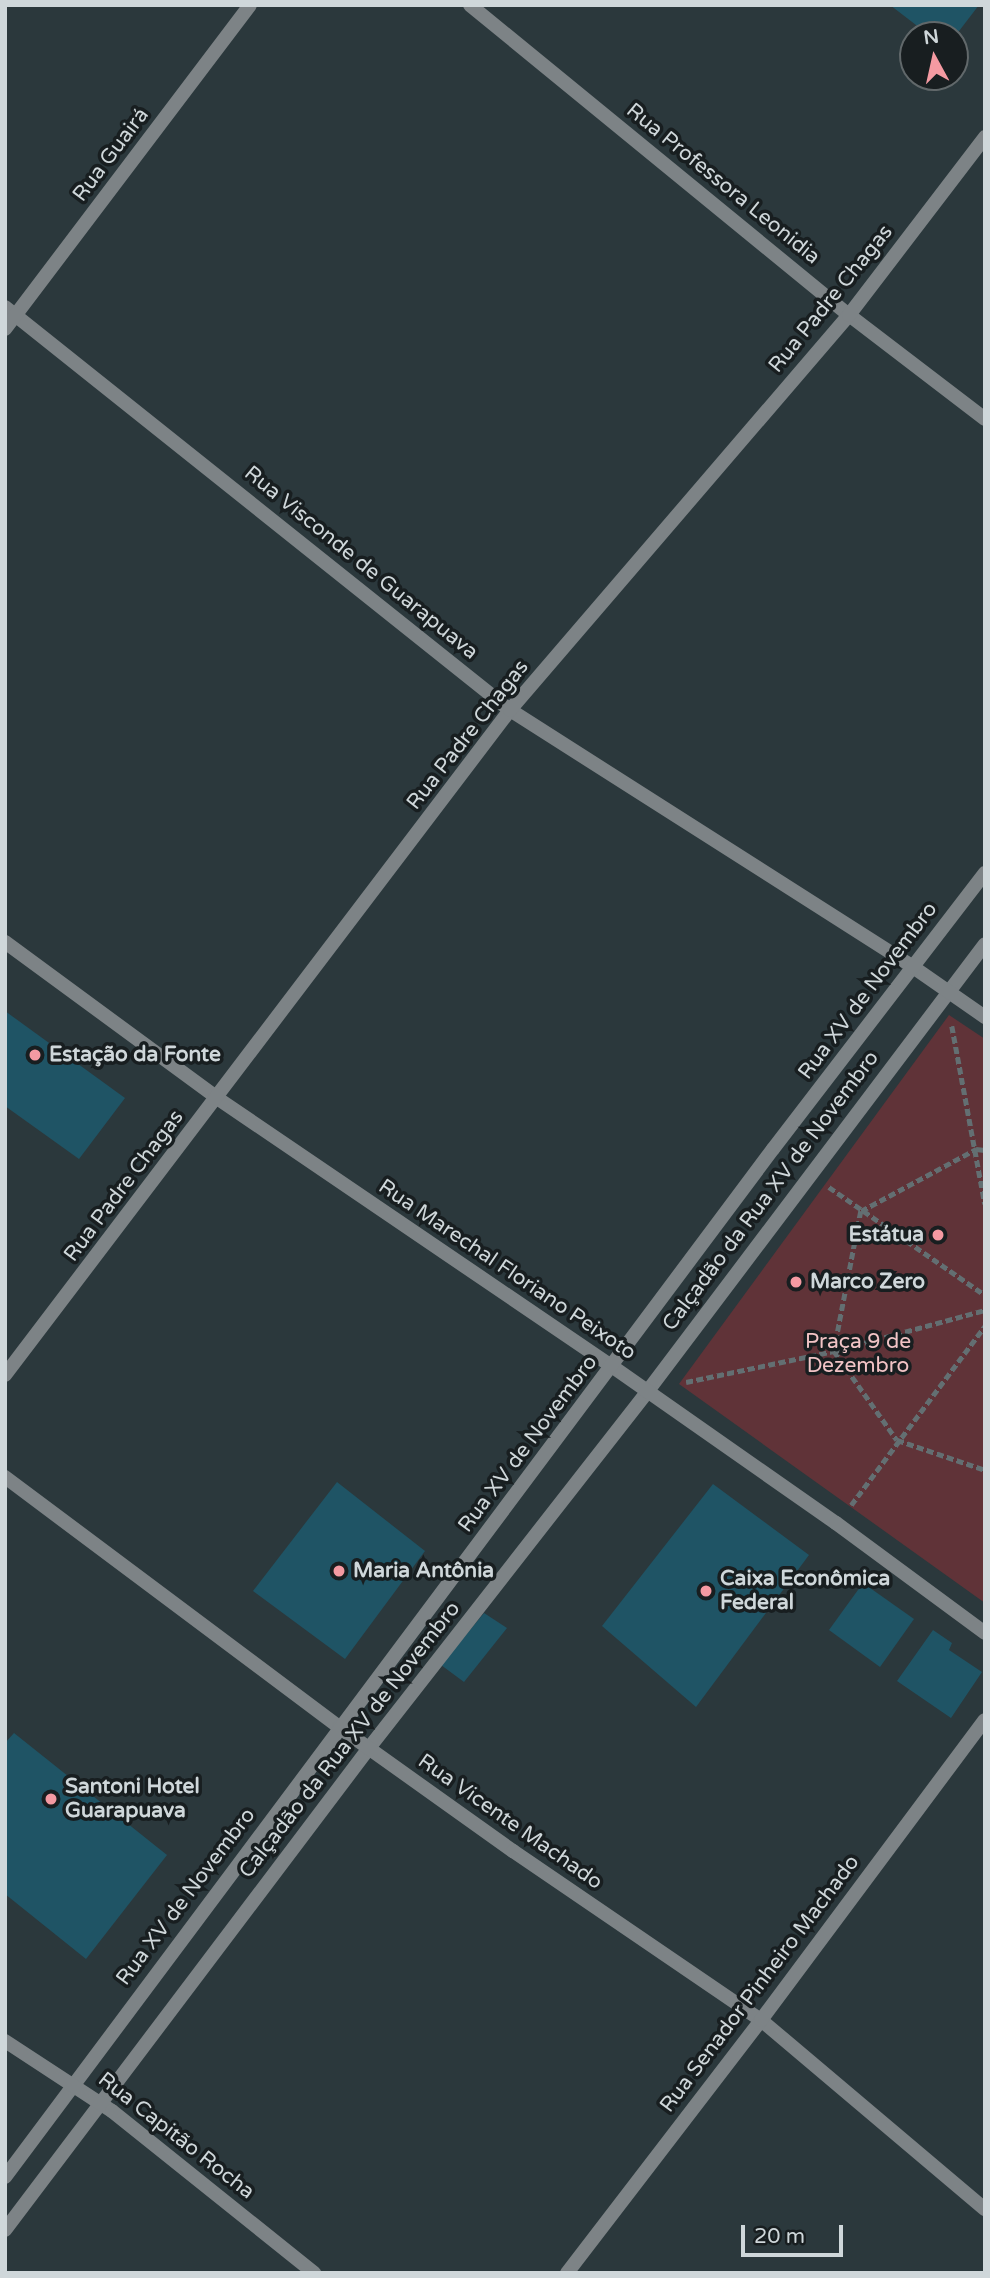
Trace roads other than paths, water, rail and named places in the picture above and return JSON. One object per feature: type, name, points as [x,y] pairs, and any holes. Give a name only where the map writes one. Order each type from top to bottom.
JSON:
[{"type":"street","name":"Rua Guairá","points":[[5,329],[11,311],[250,5]]},
{"type":"street","name":"Rua Professora Leonidia","points":[[470,5],[849,314],[985,419]]},
{"type":"street","name":"Rua Padre Chagas","points":[[5,1376],[510,710],[849,314],[985,137]]},
{"type":"street","name":"Rua Visconde de Guarapuava","points":[[11,311],[510,710],[912,967],[985,1017]]},
{"type":"street","name":"Rua XV de Novembro","points":[[5,2177],[339,1727],[985,873]]},
{"type":"street","name":"Rua Marechal Floriano Peixoto","points":[[5,942],[216,1098],[836,1522],[985,1633]]},
{"type":"street","name":"Calçadão da Rua XV de Novembro","points":[[5,2230],[369,1748],[647,1392],[985,944]]},
{"type":"street","name":"Rua Vicente Machado","points":[[5,1477],[339,1727],[513,1851],[761,2020],[985,2209]]},
{"type":"street","name":"Rua Senador Pinheiro Machado","points":[[568,2273],[985,1720]]},
{"type":"street","name":"Rua Capitão Rocha","points":[[5,2041],[101,2103],[314,2273]]},
{"type":"place","name":"Estação da Fonte","points":[[35,1055]]},
{"type":"place","name":"Estátua","points":[[938,1235]]},
{"type":"place","name":"Marco Zero","points":[[796,1282]]},
{"type":"place","name":"Maria Antônia","points":[[339,1571]]},
{"type":"place","name":"Caixa Econômica Federal","points":[[706,1591]]},
{"type":"place","name":"Santoni Hotel Guarapuava","points":[[51,1799]]},
{"type":"park label","name":"Praça 9 de Dezembro","points":[[858,1354]]}]
